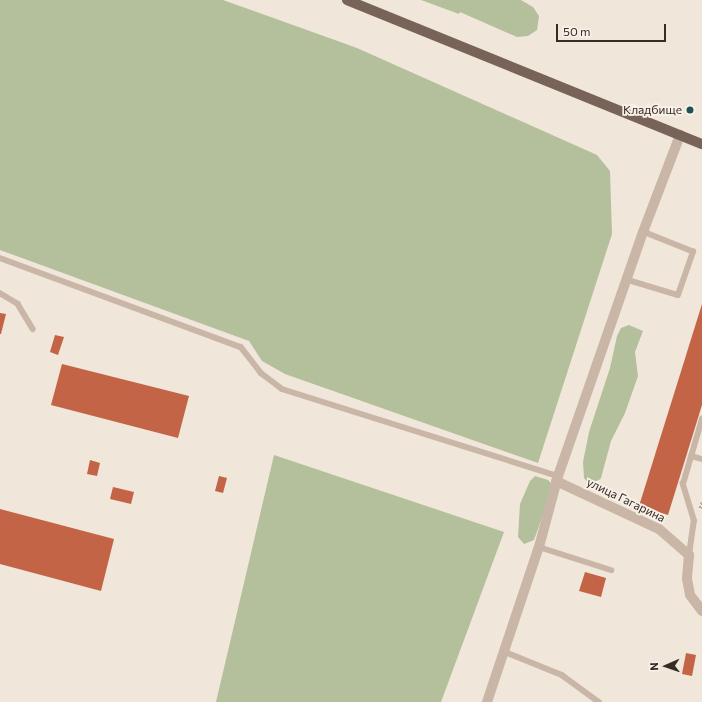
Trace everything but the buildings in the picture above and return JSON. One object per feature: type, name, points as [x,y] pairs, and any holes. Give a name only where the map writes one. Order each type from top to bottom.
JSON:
[{"type":"main road","points":[[346,0],[702,144]]},
{"type":"street","points":[[487,702],[539,547],[557,478],[628,280],[643,232],[680,135]]},
{"type":"street","name":"улица Гагарина","points":[[557,478],[659,529],[689,556]]},
{"type":"street","points":[[689,556],[687,579],[690,595],[702,611]]},
{"type":"lane","points":[[628,280],[678,295],[693,252],[643,232]]},
{"type":"lane","points":[[0,258],[241,347],[261,373],[282,389],[557,478]]},
{"type":"lane","points":[[0,293],[18,304],[33,329]]},
{"type":"lane","points":[[689,556],[694,521],[683,484],[702,419]]},
{"type":"lane","points":[[691,456],[702,459]]},
{"type":"lane","points":[[539,547],[611,570]]},
{"type":"lane","points":[[504,651],[562,675],[599,702]]},
{"type":"green space","points":[[0,0],[223,0],[357,48],[597,155],[610,171],[612,234],[538,463],[285,374],[262,361],[249,341],[0,250]]},
{"type":"green space","points":[[421,0],[521,0],[533,7],[539,16],[537,30],[528,36],[517,37],[460,12],[459,14]]},
{"type":"green space","points":[[629,325],[643,331],[635,352],[638,376],[625,413],[611,441],[601,478],[597,485],[589,484],[584,478],[583,462],[589,432],[610,368],[617,336],[621,328]]},
{"type":"green space","points":[[274,455],[504,532],[441,702],[216,702]]},
{"type":"green space","points":[[535,476],[548,480],[551,483],[551,492],[534,540],[524,544],[518,537],[520,504],[530,481]]},
{"type":"place","name":"Кладбище","points":[[690,110]]}]
